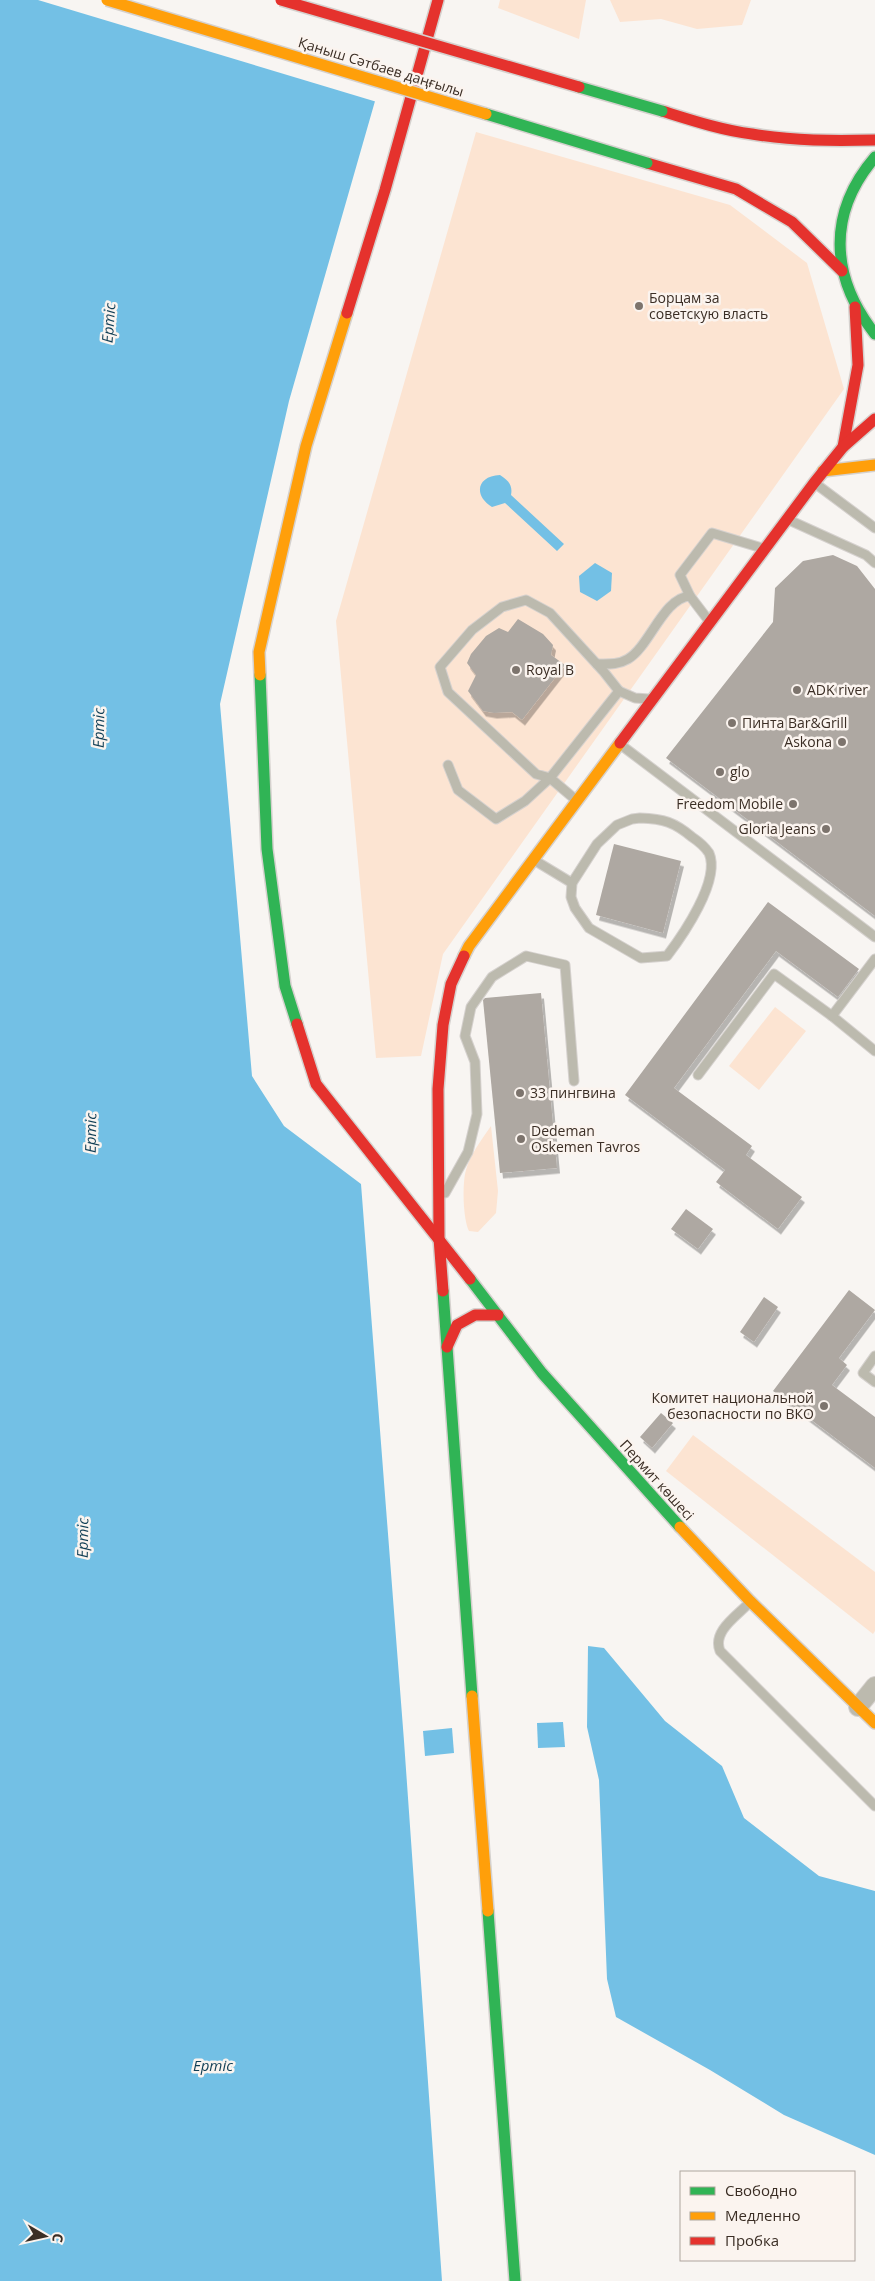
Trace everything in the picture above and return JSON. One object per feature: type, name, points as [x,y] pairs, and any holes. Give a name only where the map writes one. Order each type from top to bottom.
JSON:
[{"type":"main road","name":"Қаныш Сәтбаев даңғылы","points":[[107,0],[736,189],[792,222],[842,270]]},
{"type":"main road","points":[[281,0],[733,131],[786,139],[825,142],[875,140]]},
{"type":"main road","name":"Пермит көшесі","points":[[438,0],[385,190],[306,446],[259,652],[267,849],[285,986],[316,1084],[439,1238],[548,1380],[665,1511],[750,1601],[875,1723]]},
{"type":"main road","points":[[843,447],[858,365],[855,307],[842,270],[840,241],[845,212],[855,184],[875,157]]},
{"type":"main road","points":[[855,307],[875,334]]},
{"type":"main road","points":[[514,2281],[439,1238],[438,1089],[443,1025],[451,984],[469,946],[786,519],[843,447],[875,419]]},
{"type":"main road","points":[[824,471],[875,465]]},
{"type":"main road","points":[[447,1346],[457,1325],[475,1315],[498,1315]]},
{"type":"street","points":[[858,1707],[875,1686]]},
{"type":"lane","points":[[814,483],[875,528]]},
{"type":"lane","points":[[786,519],[866,555],[875,563]]},
{"type":"lane","points":[[709,622],[690,596],[680,575],[712,533],[764,548]]},
{"type":"lane","points":[[598,664],[616,664],[630,658],[673,604],[690,596]]},
{"type":"lane","points":[[578,801],[550,778],[536,774],[448,692],[440,667],[472,630],[502,607],[526,600],[550,613],[598,664],[618,690],[635,698],[652,699]]},
{"type":"lane","points":[[448,765],[458,790],[496,819],[525,802],[550,778],[618,690]]},
{"type":"lane","points":[[619,744],[875,937]]},
{"type":"lane","points":[[656,818],[675,823],[708,852],[712,863],[704,897],[685,933],[667,956],[641,958],[589,928],[575,908],[571,896],[572,883],[597,844],[617,825],[632,819],[656,818]]},
{"type":"lane","points":[[534,860],[572,883]]},
{"type":"lane","points":[[438,1207],[468,1152],[477,1114],[475,1062],[465,1036],[471,1007],[492,977],[526,956],[565,965],[574,1081]]},
{"type":"lane","points":[[832,1016],[875,959]]},
{"type":"lane","points":[[698,1075],[774,974],[832,1016],[875,1051]]},
{"type":"lane","points":[[875,1356],[863,1373],[875,1382]]},
{"type":"lane","points":[[750,1601],[720,1633],[718,1640],[720,1650],[875,1806]]},
{"type":"shaded area","points":[[500,0],[586,0],[579,39],[498,8]]},
{"type":"shaded area","points":[[610,0],[751,0],[742,25],[697,29],[661,19],[620,22]]},
{"type":"shaded area","points":[[476,132],[730,205],[807,263],[844,389],[443,954],[421,1056],[376,1058],[336,621]]},
{"type":"shaded area","points":[[775,1007],[806,1031],[759,1090],[729,1066]]},
{"type":"shaded area","points":[[491,1126],[498,1191],[496,1213],[478,1232],[469,1231],[464,1210],[465,1176],[473,1153]]},
{"type":"shaded area","points":[[693,1435],[875,1572],[875,1631],[873,1634],[666,1471]]},
{"type":"water","name":"Ертіс","points":[[0,0],[404,0],[289,401],[220,704],[252,1076],[284,1126],[361,1184],[404,1741],[442,2281],[0,2281]]},
{"type":"water","points":[[500,475],[509,483],[511,495],[564,544],[557,551],[505,503],[492,507],[482,497],[480,487],[482,482],[492,476]]},
{"type":"water","points":[[595,563],[612,573],[611,591],[597,601],[580,592],[579,576]]},
{"type":"water","points":[[588,1646],[604,1648],[665,1721],[722,1766],[744,1818],[819,1876],[875,1891],[875,2155],[784,2115],[710,2070],[616,2017],[607,1979],[599,1780],[587,1727]]},
{"type":"water","points":[[563,1722],[565,1747],[538,1748],[537,1723]]},
{"type":"water","points":[[452,1728],[454,1753],[425,1756],[423,1731]]},
{"type":"pier","points":[[38,0],[406,0],[377,102]]},
{"type":"building","name":"ADK river","points":[[833,555],[857,566],[875,589],[875,916],[666,758],[773,622],[775,588],[803,561]]},
{"type":"building","name":"Royal B","points":[[518,619],[543,634],[553,645],[551,655],[565,665],[522,720],[512,712],[494,713],[483,711],[468,691],[476,675],[467,663],[471,654],[486,636],[499,628],[508,632]]},
{"type":"building","points":[[614,844],[681,861],[663,933],[596,915]]},
{"type":"building","points":[[768,902],[859,969],[838,997],[776,951],[674,1088],[752,1146],[746,1155],[802,1197],[778,1229],[716,1182],[725,1170],[625,1095]]},
{"type":"building","points":[[541,993],[557,1168],[500,1173],[483,1000],[485,998]]},
{"type":"building","points":[[686,1209],[713,1229],[698,1249],[671,1229]]},
{"type":"building","points":[[849,1290],[875,1310],[839,1358],[847,1365],[832,1385],[875,1417],[875,1468],[773,1391]]},
{"type":"building","points":[[764,1297],[778,1307],[754,1342],[740,1332]]},
{"type":"building","points":[[661,1413],[673,1423],[652,1448],[640,1437]]},
{"type":"traffic: fast","points":[[579,87],[662,111]]},
{"type":"traffic: fast","points":[[486,114],[647,163]]},
{"type":"traffic: fast","points":[[875,157],[859,178],[848,200],[842,223],[840,245],[843,268],[849,290],[860,312],[875,334]]},
{"type":"traffic: fast","points":[[260,675],[267,849],[285,986],[297,1024]]},
{"type":"traffic: fast","points":[[470,1279],[542,1373],[680,1527]]},
{"type":"traffic: fast","points":[[443,1291],[472,1696]]},
{"type":"traffic: fast","points":[[488,1911],[515,2281]]},
{"type":"traffic: slow","points":[[107,0],[486,114]]},
{"type":"traffic: slow","points":[[260,675],[259,652],[306,446],[347,313]]},
{"type":"traffic: slow","points":[[823,471],[875,465]]},
{"type":"traffic: slow","points":[[464,956],[469,946],[620,743]]},
{"type":"traffic: slow","points":[[680,1527],[750,1601],[875,1723]]},
{"type":"traffic: slow","points":[[472,1696],[488,1911]]},
{"type":"traffic: jam","points":[[281,0],[579,87]]},
{"type":"traffic: jam","points":[[347,313],[385,190],[438,0]]},
{"type":"traffic: jam","points":[[662,111],[718,127],[767,136],[814,140],[875,140]]},
{"type":"traffic: jam","points":[[647,163],[736,189],[792,222],[842,271]]},
{"type":"traffic: jam","points":[[843,447],[858,365],[855,307]]},
{"type":"traffic: jam","points":[[620,743],[814,483],[843,447],[875,419]]},
{"type":"traffic: jam","points":[[443,1291],[439,1238],[438,1089],[443,1025],[451,984],[464,956]]},
{"type":"traffic: jam","points":[[297,1024],[316,1084],[470,1279]]},
{"type":"traffic: jam","points":[[447,1347],[457,1325],[475,1315],[498,1315]]},
{"type":"place","name":"Борцам за советскую власть","points":[[639,306]]},
{"type":"place","name":"Royal B","points":[[516,670]]},
{"type":"place","name":"ADK river","points":[[797,690]]},
{"type":"place","name":"Пинта Bar&Grill","points":[[732,723]]},
{"type":"place","name":"Askona","points":[[842,742]]},
{"type":"place","name":"glo","points":[[720,772]]},
{"type":"place","name":"Freedom Mobile","points":[[793,804]]},
{"type":"place","name":"Gloria Jeans","points":[[826,829]]},
{"type":"place","name":"33 пингвина","points":[[520,1093]]},
{"type":"place","name":"Dedeman Oskemen Tavros","points":[[521,1139]]},
{"type":"place","name":"Комитет национальной безопасности по ВКО","points":[[824,1406]]}]
